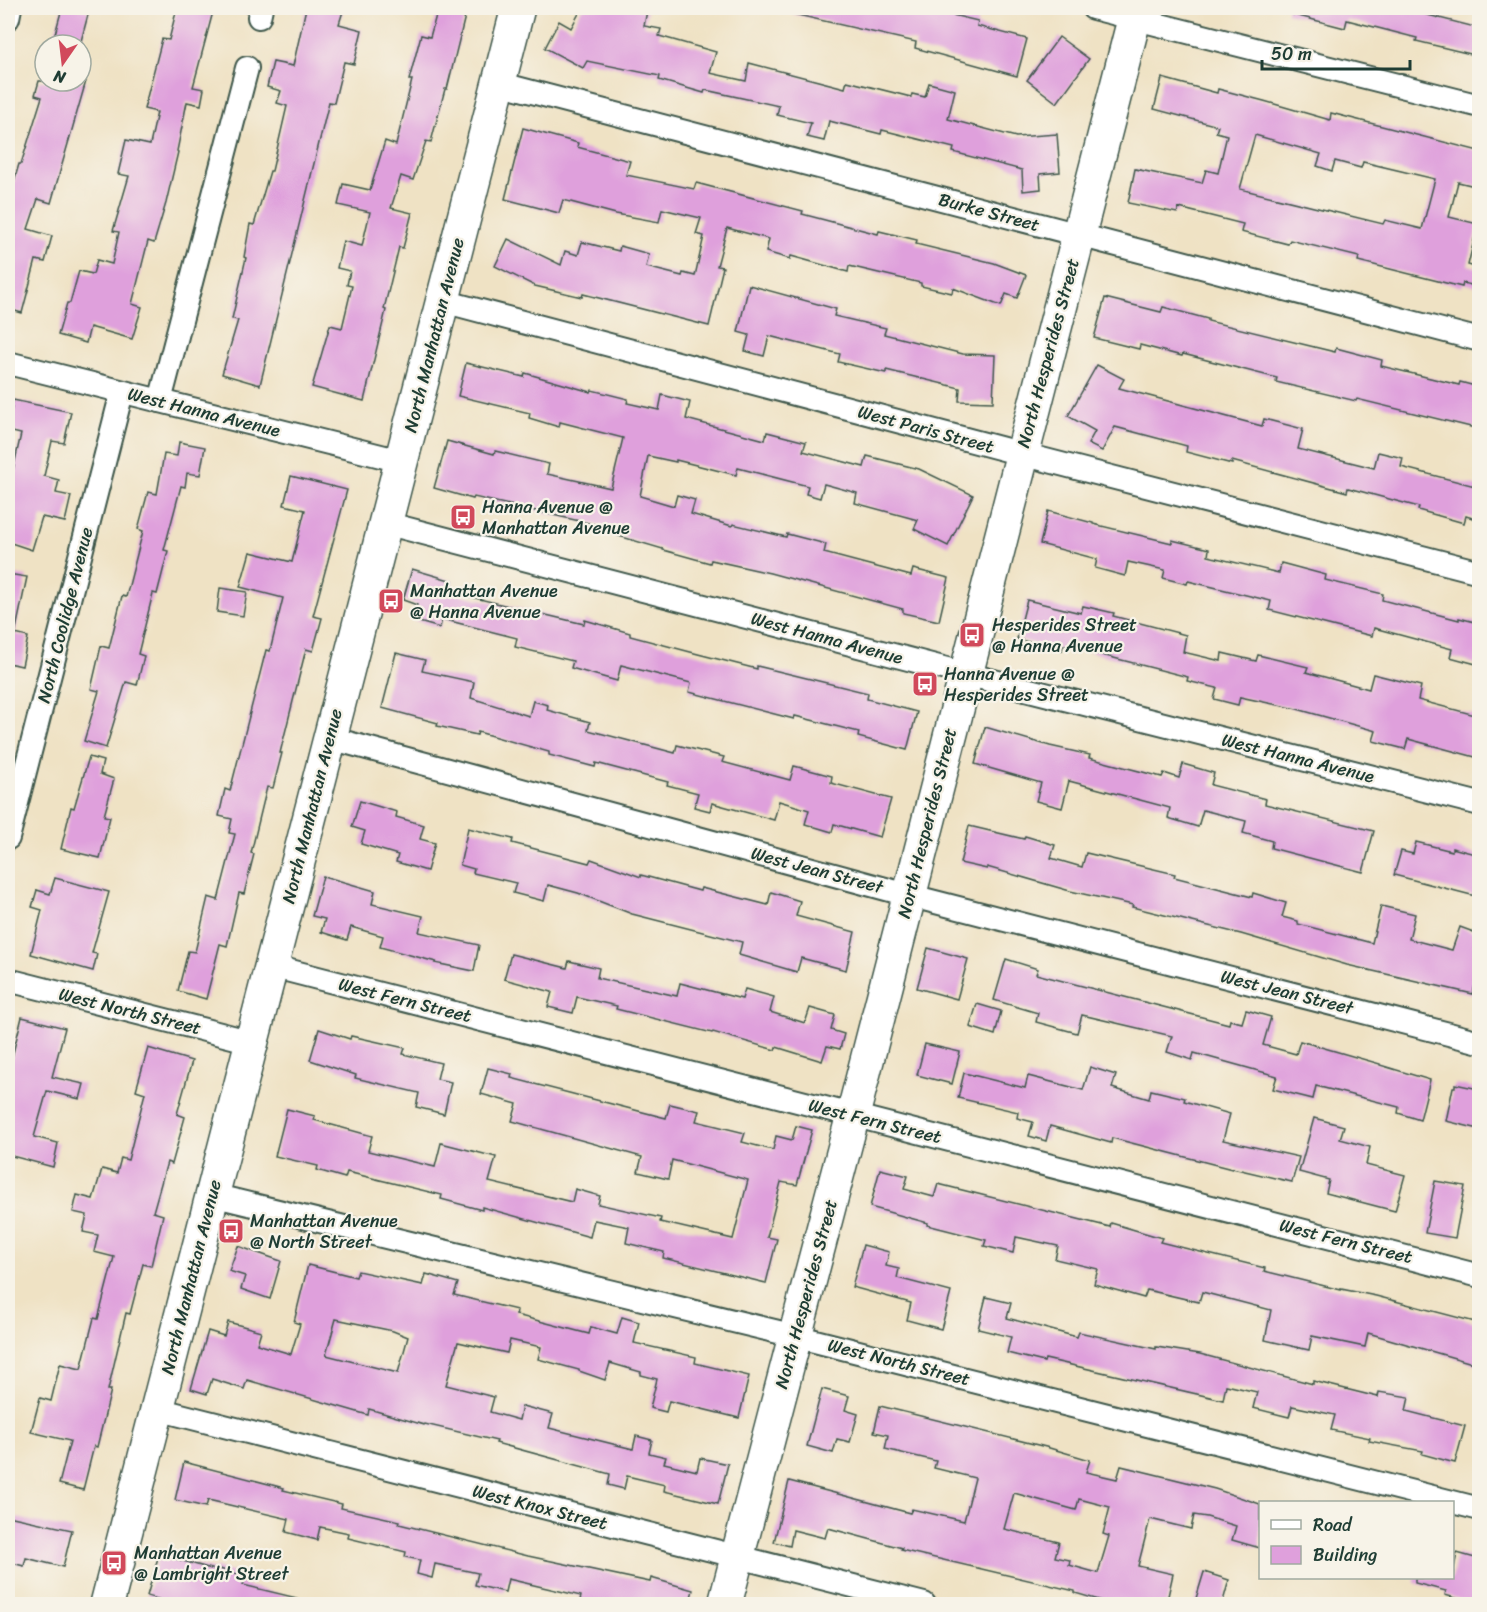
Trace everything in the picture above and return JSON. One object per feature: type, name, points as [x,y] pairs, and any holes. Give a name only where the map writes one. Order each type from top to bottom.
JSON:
[{"type":"street","points":[[8,18],[10,8]]},
{"type":"street","name":"North Manhattan Avenue","points":[[107,1605],[518,8]]},
{"type":"street","points":[[1093,8],[1136,13],[1479,106]]},
{"type":"street","name":"North Hesperides Street","points":[[725,1605],[1136,13]]},
{"type":"street","points":[[160,401],[247,68]]},
{"type":"street","name":"Burke Street","points":[[498,83],[1479,340]]},
{"type":"street","name":"West Paris Street","points":[[443,301],[1479,572]]},
{"type":"street","name":"West Hanna Avenue","points":[[8,363],[401,461]]},
{"type":"street","name":"North Coolidge Avenue","points":[[8,838],[122,392]]},
{"type":"street","name":"West Hanna Avenue","points":[[385,523],[1479,804]]},
{"type":"street","name":"West Jean Street","points":[[330,738],[908,895],[1479,1042]]},
{"type":"street","name":"West Fern Street","points":[[271,966],[1479,1276]]},
{"type":"street","name":"West North Street","points":[[8,981],[252,1042]]},
{"type":"street","name":"West North Street","points":[[212,1195],[795,1336],[1447,1501]]},
{"type":"street","name":"West Knox Street","points":[[157,1409],[924,1605]]},
{"type":"street","name":"West North Street","points":[[1454,1503],[1479,1509]]},
{"type":"building","points":[[62,8],[89,11],[83,33],[55,33]]},
{"type":"building","points":[[177,8],[214,8],[193,87],[204,89],[201,105],[187,102],[166,203],[154,243],[148,241],[132,304],[142,307],[132,339],[90,327],[86,343],[58,335],[79,271],[93,274],[97,260],[112,264],[119,232],[113,231],[129,176],[118,174],[126,140],[150,145],[157,112],[144,109],[162,39],[169,40]]},
{"type":"building","points":[[306,8],[344,8],[339,24],[362,30],[354,64],[344,62],[334,103],[329,102],[260,385],[222,374],[238,320],[232,319],[246,258],[244,257],[250,224],[254,225],[270,171],[272,171],[287,106],[277,103],[281,91],[267,87],[273,62],[293,66]]},
{"type":"building","points":[[438,8],[467,8],[431,142],[426,141],[413,180],[401,176],[391,208],[412,213],[403,248],[399,247],[364,401],[312,387],[330,325],[342,328],[352,286],[347,285],[350,271],[337,268],[343,241],[362,246],[370,212],[338,205],[343,184],[370,190],[385,141],[396,145],[421,35],[430,37]]},
{"type":"building","points":[[582,8],[632,8],[647,11],[644,26],[661,29],[659,36],[716,52],[710,73],[746,81],[749,63],[845,88],[847,81],[911,97],[912,94],[925,97],[929,83],[955,90],[948,119],[1016,137],[1057,134],[1060,172],[1040,174],[1041,189],[1023,191],[1022,170],[953,152],[954,148],[882,130],[881,134],[829,121],[824,141],[807,137],[811,123],[777,115],[779,106],[705,90],[704,93],[659,80],[660,76],[587,61],[583,68],[545,48],[559,21],[571,28]]},
{"type":"building","points":[[790,8],[923,8],[978,21],[977,26],[1027,39],[1017,76],[915,48],[916,42],[789,13]]},
{"type":"building","points":[[1287,8],[1409,8],[1408,10],[1479,28],[1479,56],[1416,41],[1417,38],[1347,20],[1345,28],[1287,13]]},
{"type":"building","points":[[1059,37],[1089,59],[1057,103],[1027,80]]},
{"type":"building","points":[[1162,78],[1217,93],[1218,89],[1330,120],[1331,113],[1479,151],[1479,187],[1458,182],[1449,217],[1478,224],[1468,265],[1479,268],[1479,287],[1463,283],[1462,287],[1358,261],[1359,257],[1290,240],[1288,244],[1241,232],[1243,224],[1179,208],[1177,213],[1128,203],[1135,169],[1202,183],[1206,170],[1218,173],[1227,135],[1216,132],[1218,126],[1154,109]],"holes":[[[1255,135],[1321,154],[1317,166],[1332,171],[1335,161],[1361,168],[1363,162],[1435,179],[1422,229],[1385,220],[1383,224],[1240,189]]]},
{"type":"building","points":[[36,93],[83,93],[51,203],[38,199],[28,229],[52,236],[45,262],[36,260],[22,313],[8,309],[8,227],[13,206],[8,205],[8,202],[42,97],[35,95]]},
{"type":"building","points":[[523,128],[578,143],[577,147],[630,161],[626,175],[694,189],[696,183],[803,211],[802,214],[878,234],[879,231],[917,240],[916,244],[994,263],[1026,275],[1017,298],[1006,294],[1001,306],[953,288],[952,293],[921,286],[921,283],[849,266],[848,272],[791,256],[790,259],[766,252],[769,239],[727,228],[717,266],[723,267],[709,326],[583,294],[582,297],[535,286],[495,266],[508,239],[561,265],[565,251],[578,255],[582,242],[619,251],[620,246],[649,254],[646,267],[682,276],[683,273],[695,276],[704,236],[696,234],[701,218],[662,209],[659,222],[616,214],[563,200],[559,213],[505,199]]},
{"type":"building","points":[[749,285],[836,309],[834,316],[886,328],[884,334],[963,354],[995,355],[993,402],[959,401],[960,388],[886,370],[886,373],[838,362],[840,354],[769,336],[764,356],[745,351],[749,335],[738,332]]},
{"type":"building","points":[[1105,298],[1161,312],[1163,307],[1208,319],[1208,321],[1335,352],[1336,348],[1382,360],[1381,366],[1459,385],[1460,382],[1479,387],[1479,429],[1276,382],[1277,378],[1183,354],[1182,356],[1140,345],[1139,349],[1094,338]]},
{"type":"building","points":[[466,363],[524,377],[525,373],[591,392],[592,390],[628,399],[627,403],[659,410],[662,395],[690,402],[686,419],[765,440],[767,432],[806,442],[803,451],[864,467],[867,456],[919,469],[973,495],[948,546],[914,529],[918,520],[855,503],[857,493],[824,484],[820,498],[806,494],[808,486],[738,468],[736,475],[676,460],[676,462],[648,456],[640,496],[674,506],[677,495],[695,500],[691,514],[732,526],[733,524],[786,537],[787,534],[826,544],[824,553],[911,576],[913,569],[949,578],[939,621],[903,613],[903,609],[770,573],[711,560],[710,563],[663,550],[605,532],[606,527],[474,497],[473,499],[434,488],[447,441],[494,454],[495,451],[549,464],[547,474],[611,488],[623,438],[560,422],[559,427],[529,418],[530,413],[458,396]]},
{"type":"building","points":[[1097,365],[1124,379],[1119,388],[1262,426],[1264,419],[1303,429],[1298,449],[1374,468],[1378,452],[1403,458],[1401,467],[1479,487],[1479,520],[1466,516],[1464,523],[1418,510],[1419,507],[1348,488],[1347,492],[1232,461],[1232,464],[1186,452],[1187,446],[1115,427],[1102,451],[1088,444],[1095,431],[1068,416]]},
{"type":"building","points":[[13,400],[71,412],[64,443],[52,441],[44,476],[59,480],[56,493],[71,496],[65,522],[42,517],[32,550],[8,542],[8,469],[13,470],[21,434],[8,431]]},
{"type":"building","points":[[179,442],[205,447],[200,475],[187,473],[185,487],[181,486],[164,550],[168,551],[157,594],[153,593],[138,654],[144,656],[137,685],[126,682],[106,748],[84,741],[99,691],[91,689],[101,646],[109,648],[122,596],[126,597],[143,531],[138,529],[148,492],[157,494],[164,454],[177,456]]},
{"type":"building","points":[[291,476],[347,490],[313,616],[322,618],[313,651],[306,649],[273,788],[267,787],[244,894],[239,893],[227,946],[220,944],[206,999],[178,991],[188,951],[195,952],[208,897],[218,900],[235,834],[229,833],[232,819],[219,816],[225,789],[230,791],[266,650],[270,651],[283,598],[240,587],[250,552],[292,562],[305,510],[284,505]]},
{"type":"building","points":[[1048,511],[1172,543],[1172,540],[1209,549],[1208,556],[1279,573],[1281,563],[1326,575],[1325,580],[1383,594],[1382,600],[1479,623],[1479,649],[1476,664],[1450,657],[1452,649],[1374,628],[1372,636],[1269,610],[1271,601],[1188,581],[1187,584],[1163,578],[1165,570],[1128,562],[1125,576],[1095,568],[1097,559],[1040,544]]},
{"type":"building","points":[[412,569],[453,581],[450,592],[584,624],[585,620],[630,633],[630,636],[698,654],[868,693],[867,699],[917,712],[907,750],[858,737],[859,732],[795,716],[794,719],[689,692],[691,683],[621,665],[617,681],[571,668],[573,661],[515,647],[517,638],[442,619],[440,628],[412,620],[417,605],[403,600]]},
{"type":"building","points":[[8,574],[27,577],[15,634],[28,637],[22,666],[8,663]]},
{"type":"building","points":[[220,588],[247,592],[243,616],[217,612]]},
{"type":"building","points":[[1027,600],[1081,613],[1083,606],[1186,635],[1183,652],[1221,661],[1222,653],[1256,661],[1258,655],[1308,667],[1306,672],[1369,689],[1373,674],[1421,686],[1418,700],[1479,716],[1479,758],[1408,739],[1405,749],[1373,741],[1376,731],[1297,709],[1240,697],[1238,705],[1214,699],[1217,688],[1187,681],[1188,677],[1063,645],[1062,651],[1017,639]]},
{"type":"building","points":[[396,653],[425,660],[422,671],[474,682],[471,698],[529,716],[533,701],[548,705],[547,710],[590,722],[588,730],[675,753],[677,745],[724,757],[722,762],[790,780],[794,766],[832,776],[831,783],[891,799],[880,837],[834,824],[832,832],[805,824],[809,810],[779,801],[774,820],[712,803],[710,811],[694,807],[698,793],[667,785],[668,782],[596,763],[595,767],[478,732],[477,735],[437,726],[438,723],[382,708]]},
{"type":"building","points":[[985,727],[1162,777],[1164,773],[1179,778],[1183,764],[1214,773],[1211,785],[1266,799],[1265,804],[1374,831],[1363,872],[1271,848],[1272,841],[1243,833],[1246,821],[1203,810],[1198,827],[1168,818],[1170,808],[1069,781],[1062,808],[1036,801],[1041,783],[975,764]]},
{"type":"building","points":[[89,757],[103,761],[100,774],[114,779],[104,816],[110,817],[100,858],[61,849],[71,807],[74,808]]},
{"type":"building","points":[[360,801],[397,812],[396,817],[424,825],[420,839],[435,843],[427,871],[396,862],[398,855],[361,844],[365,831],[352,827]]},
{"type":"building","points":[[969,826],[1024,839],[1025,836],[1055,845],[1051,858],[1082,867],[1086,853],[1175,874],[1174,877],[1252,897],[1253,893],[1286,903],[1282,917],[1298,921],[1298,924],[1372,943],[1381,906],[1415,914],[1409,939],[1452,950],[1460,927],[1479,934],[1479,966],[1473,994],[1347,965],[1241,934],[1132,907],[1133,905],[1070,891],[987,867],[987,869],[960,863]]},
{"type":"building","points":[[468,828],[513,839],[512,843],[589,863],[591,859],[641,877],[641,875],[700,891],[701,888],[768,905],[771,892],[800,901],[796,916],[855,932],[846,970],[801,958],[797,972],[739,955],[742,942],[632,914],[578,893],[548,885],[544,901],[513,893],[516,883],[473,873],[474,869],[460,865]]},
{"type":"building","points":[[1416,842],[1479,855],[1479,897],[1394,875],[1401,851],[1413,854]]},
{"type":"building","points":[[323,876],[375,891],[372,904],[423,916],[419,932],[479,945],[474,971],[435,963],[380,947],[383,936],[351,927],[347,940],[321,932],[325,919],[312,916]]},
{"type":"building","points":[[55,878],[109,892],[92,953],[97,954],[93,971],[31,954],[42,910],[32,907],[37,890],[50,894]]},
{"type":"building","points":[[928,948],[968,959],[957,999],[917,988]]},
{"type":"building","points":[[511,954],[567,968],[569,961],[599,968],[597,978],[677,996],[680,983],[742,999],[745,989],[774,997],[770,1012],[805,1023],[810,1008],[835,1015],[831,1030],[844,1034],[840,1049],[827,1046],[822,1061],[776,1047],[775,1050],[577,997],[573,1013],[548,1007],[552,992],[504,979]]},
{"type":"building","points":[[1006,959],[1038,969],[1036,974],[1229,1024],[1230,1020],[1242,1023],[1246,1010],[1271,1017],[1263,1045],[1296,1054],[1300,1041],[1430,1080],[1420,1120],[1398,1113],[1399,1107],[1316,1086],[1313,1099],[1273,1089],[1277,1076],[1194,1053],[1192,1060],[1167,1052],[1172,1036],[1082,1015],[1077,1033],[1036,1022],[1038,1013],[994,1000]]},
{"type":"building","points":[[977,1004],[1001,1011],[995,1035],[970,1027]]},
{"type":"building","points":[[22,1017],[65,1028],[52,1077],[84,1084],[80,1099],[47,1091],[34,1137],[58,1143],[53,1167],[8,1155],[8,1073]]},
{"type":"building","points":[[319,1029],[350,1039],[351,1036],[405,1048],[403,1054],[441,1063],[437,1079],[451,1082],[444,1114],[416,1107],[419,1093],[355,1078],[356,1075],[310,1060]]},
{"type":"building","points":[[925,1044],[960,1052],[952,1084],[917,1075]]},
{"type":"building","points":[[148,1048],[192,1061],[177,1114],[185,1117],[172,1164],[167,1162],[153,1212],[163,1215],[151,1266],[143,1264],[130,1314],[126,1313],[108,1390],[111,1390],[97,1447],[94,1446],[83,1490],[59,1484],[70,1441],[31,1432],[40,1398],[51,1401],[60,1364],[81,1369],[94,1318],[98,1319],[114,1257],[94,1252],[98,1235],[83,1232],[87,1215],[73,1212],[77,1195],[93,1199],[102,1169],[117,1173],[121,1158],[128,1160],[145,1093],[136,1090]]},
{"type":"building","points":[[1090,1067],[1116,1075],[1112,1088],[1149,1099],[1151,1090],[1185,1098],[1184,1101],[1230,1114],[1223,1140],[1299,1157],[1292,1182],[1112,1138],[1111,1143],[1050,1126],[1046,1141],[1029,1136],[1033,1122],[1017,1118],[1018,1112],[958,1098],[964,1073],[1025,1088],[1028,1076],[1083,1090]]},
{"type":"building","points":[[488,1068],[512,1074],[511,1078],[666,1118],[670,1104],[699,1111],[696,1121],[745,1133],[742,1142],[773,1150],[776,1136],[792,1140],[796,1126],[812,1130],[797,1185],[781,1182],[767,1237],[777,1239],[766,1283],[663,1258],[664,1252],[626,1243],[629,1227],[594,1220],[590,1237],[482,1207],[482,1210],[441,1199],[442,1195],[347,1172],[345,1178],[317,1170],[318,1166],[275,1156],[287,1109],[315,1116],[314,1120],[372,1136],[368,1151],[435,1167],[441,1143],[496,1157],[489,1182],[572,1202],[575,1189],[600,1196],[598,1204],[661,1218],[660,1222],[733,1239],[748,1180],[672,1160],[668,1179],[638,1172],[642,1157],[512,1121],[517,1104],[481,1094]]},
{"type":"building","points":[[1455,1084],[1479,1089],[1479,1129],[1446,1121]]},
{"type":"building","points":[[1314,1118],[1344,1126],[1340,1139],[1370,1147],[1366,1165],[1405,1175],[1395,1211],[1326,1193],[1329,1180],[1299,1172]]},
{"type":"building","points":[[880,1169],[908,1176],[904,1189],[934,1197],[938,1184],[1110,1227],[1111,1223],[1162,1238],[1160,1242],[1265,1268],[1264,1271],[1376,1296],[1479,1323],[1479,1365],[1368,1333],[1365,1347],[1312,1336],[1309,1350],[1265,1340],[1271,1310],[1202,1292],[1199,1302],[1147,1290],[1144,1298],[1094,1284],[1098,1269],[1055,1259],[1058,1246],[1016,1237],[1013,1253],[984,1246],[986,1240],[870,1207]]},
{"type":"building","points":[[1435,1181],[1465,1186],[1455,1238],[1425,1233]]},
{"type":"building","points":[[863,1245],[889,1252],[886,1266],[899,1269],[897,1278],[951,1292],[941,1329],[907,1320],[911,1303],[852,1287]]},
{"type":"building","points":[[238,1246],[281,1261],[270,1299],[241,1289],[245,1276],[229,1271]]},
{"type":"building","points":[[308,1265],[356,1277],[358,1271],[423,1285],[426,1274],[458,1283],[454,1295],[517,1310],[516,1315],[589,1334],[591,1327],[617,1334],[622,1317],[639,1322],[634,1343],[696,1357],[695,1363],[749,1376],[739,1418],[669,1401],[666,1412],[650,1408],[657,1379],[610,1363],[605,1380],[538,1359],[541,1347],[510,1340],[507,1353],[458,1342],[446,1385],[494,1397],[490,1412],[519,1420],[522,1406],[553,1414],[549,1428],[633,1449],[636,1436],[652,1440],[649,1453],[666,1457],[664,1463],[697,1471],[700,1458],[728,1464],[718,1504],[664,1491],[665,1485],[627,1476],[624,1489],[608,1485],[610,1474],[496,1443],[497,1441],[424,1425],[369,1409],[368,1415],[247,1380],[244,1389],[212,1379],[207,1394],[191,1389],[208,1331],[224,1336],[228,1322],[261,1331],[257,1344],[291,1354],[300,1324],[294,1322]],"holes":[[[336,1319],[393,1331],[408,1337],[398,1373],[326,1355]]]},
{"type":"building","points":[[986,1297],[1011,1303],[1007,1318],[1077,1337],[1079,1332],[1156,1349],[1156,1347],[1200,1354],[1313,1384],[1313,1381],[1378,1397],[1379,1392],[1409,1397],[1406,1411],[1465,1426],[1455,1463],[1422,1454],[1423,1451],[1369,1441],[1370,1438],[1331,1430],[1335,1415],[1292,1406],[1289,1417],[1253,1408],[1257,1392],[1226,1385],[1223,1400],[1045,1359],[1044,1362],[1007,1353],[1011,1337],[978,1329]]},
{"type":"building","points":[[822,1389],[849,1396],[845,1410],[858,1414],[850,1442],[837,1439],[833,1453],[807,1446]]},
{"type":"building","points":[[880,1406],[1090,1460],[1086,1472],[1117,1479],[1121,1466],[1215,1489],[1259,1504],[1259,1548],[1232,1540],[1236,1526],[1207,1517],[1194,1515],[1191,1529],[1150,1519],[1138,1566],[1173,1574],[1166,1605],[1116,1605],[1075,1593],[1075,1591],[901,1550],[902,1548],[828,1528],[825,1538],[793,1530],[790,1546],[774,1542],[789,1481],[910,1513],[912,1509],[964,1521],[975,1478],[934,1468],[936,1461],[885,1449],[888,1435],[874,1432]],"holes":[[[1014,1493],[1076,1510],[1079,1499],[1110,1507],[1103,1534],[1109,1536],[1098,1573],[1069,1565],[1070,1560],[1055,1557],[1059,1542],[1004,1529]]]},
{"type":"building","points":[[184,1462],[342,1504],[341,1508],[400,1521],[399,1524],[528,1556],[650,1582],[651,1578],[693,1590],[689,1605],[579,1605],[581,1596],[508,1579],[505,1592],[475,1585],[478,1573],[435,1564],[432,1578],[417,1574],[420,1560],[405,1557],[406,1552],[348,1538],[349,1533],[320,1527],[317,1540],[286,1532],[289,1519],[208,1500],[206,1507],[175,1500]]},
{"type":"building","points":[[8,1516],[72,1530],[63,1567],[26,1558],[24,1566],[8,1562]]},
{"type":"building","points":[[1457,1553],[1479,1559],[1479,1605],[1445,1595],[1446,1591],[1415,1583],[1415,1579],[1454,1579]]},
{"type":"building","points":[[159,1554],[245,1576],[243,1585],[297,1598],[297,1605],[178,1605],[147,1596]]},
{"type":"building","points":[[1204,1572],[1229,1580],[1222,1605],[1194,1605]]},
{"type":"place","name":"Hanna Avenue @ Manhattan Avenue","points":[[463,517]]},
{"type":"place","name":"Manhattan Avenue @ Hanna Avenue","points":[[391,601]]},
{"type":"place","name":"Hesperides Street @ Hanna Avenue","points":[[972,635]]},
{"type":"place","name":"Hanna Avenue @ Hesperides Street","points":[[925,684]]},
{"type":"place","name":"Manhattan Avenue @ North Street","points":[[231,1231]]},
{"type":"place","name":"Manhattan Avenue @ Lambright Street","points":[[114,1563]]}]
